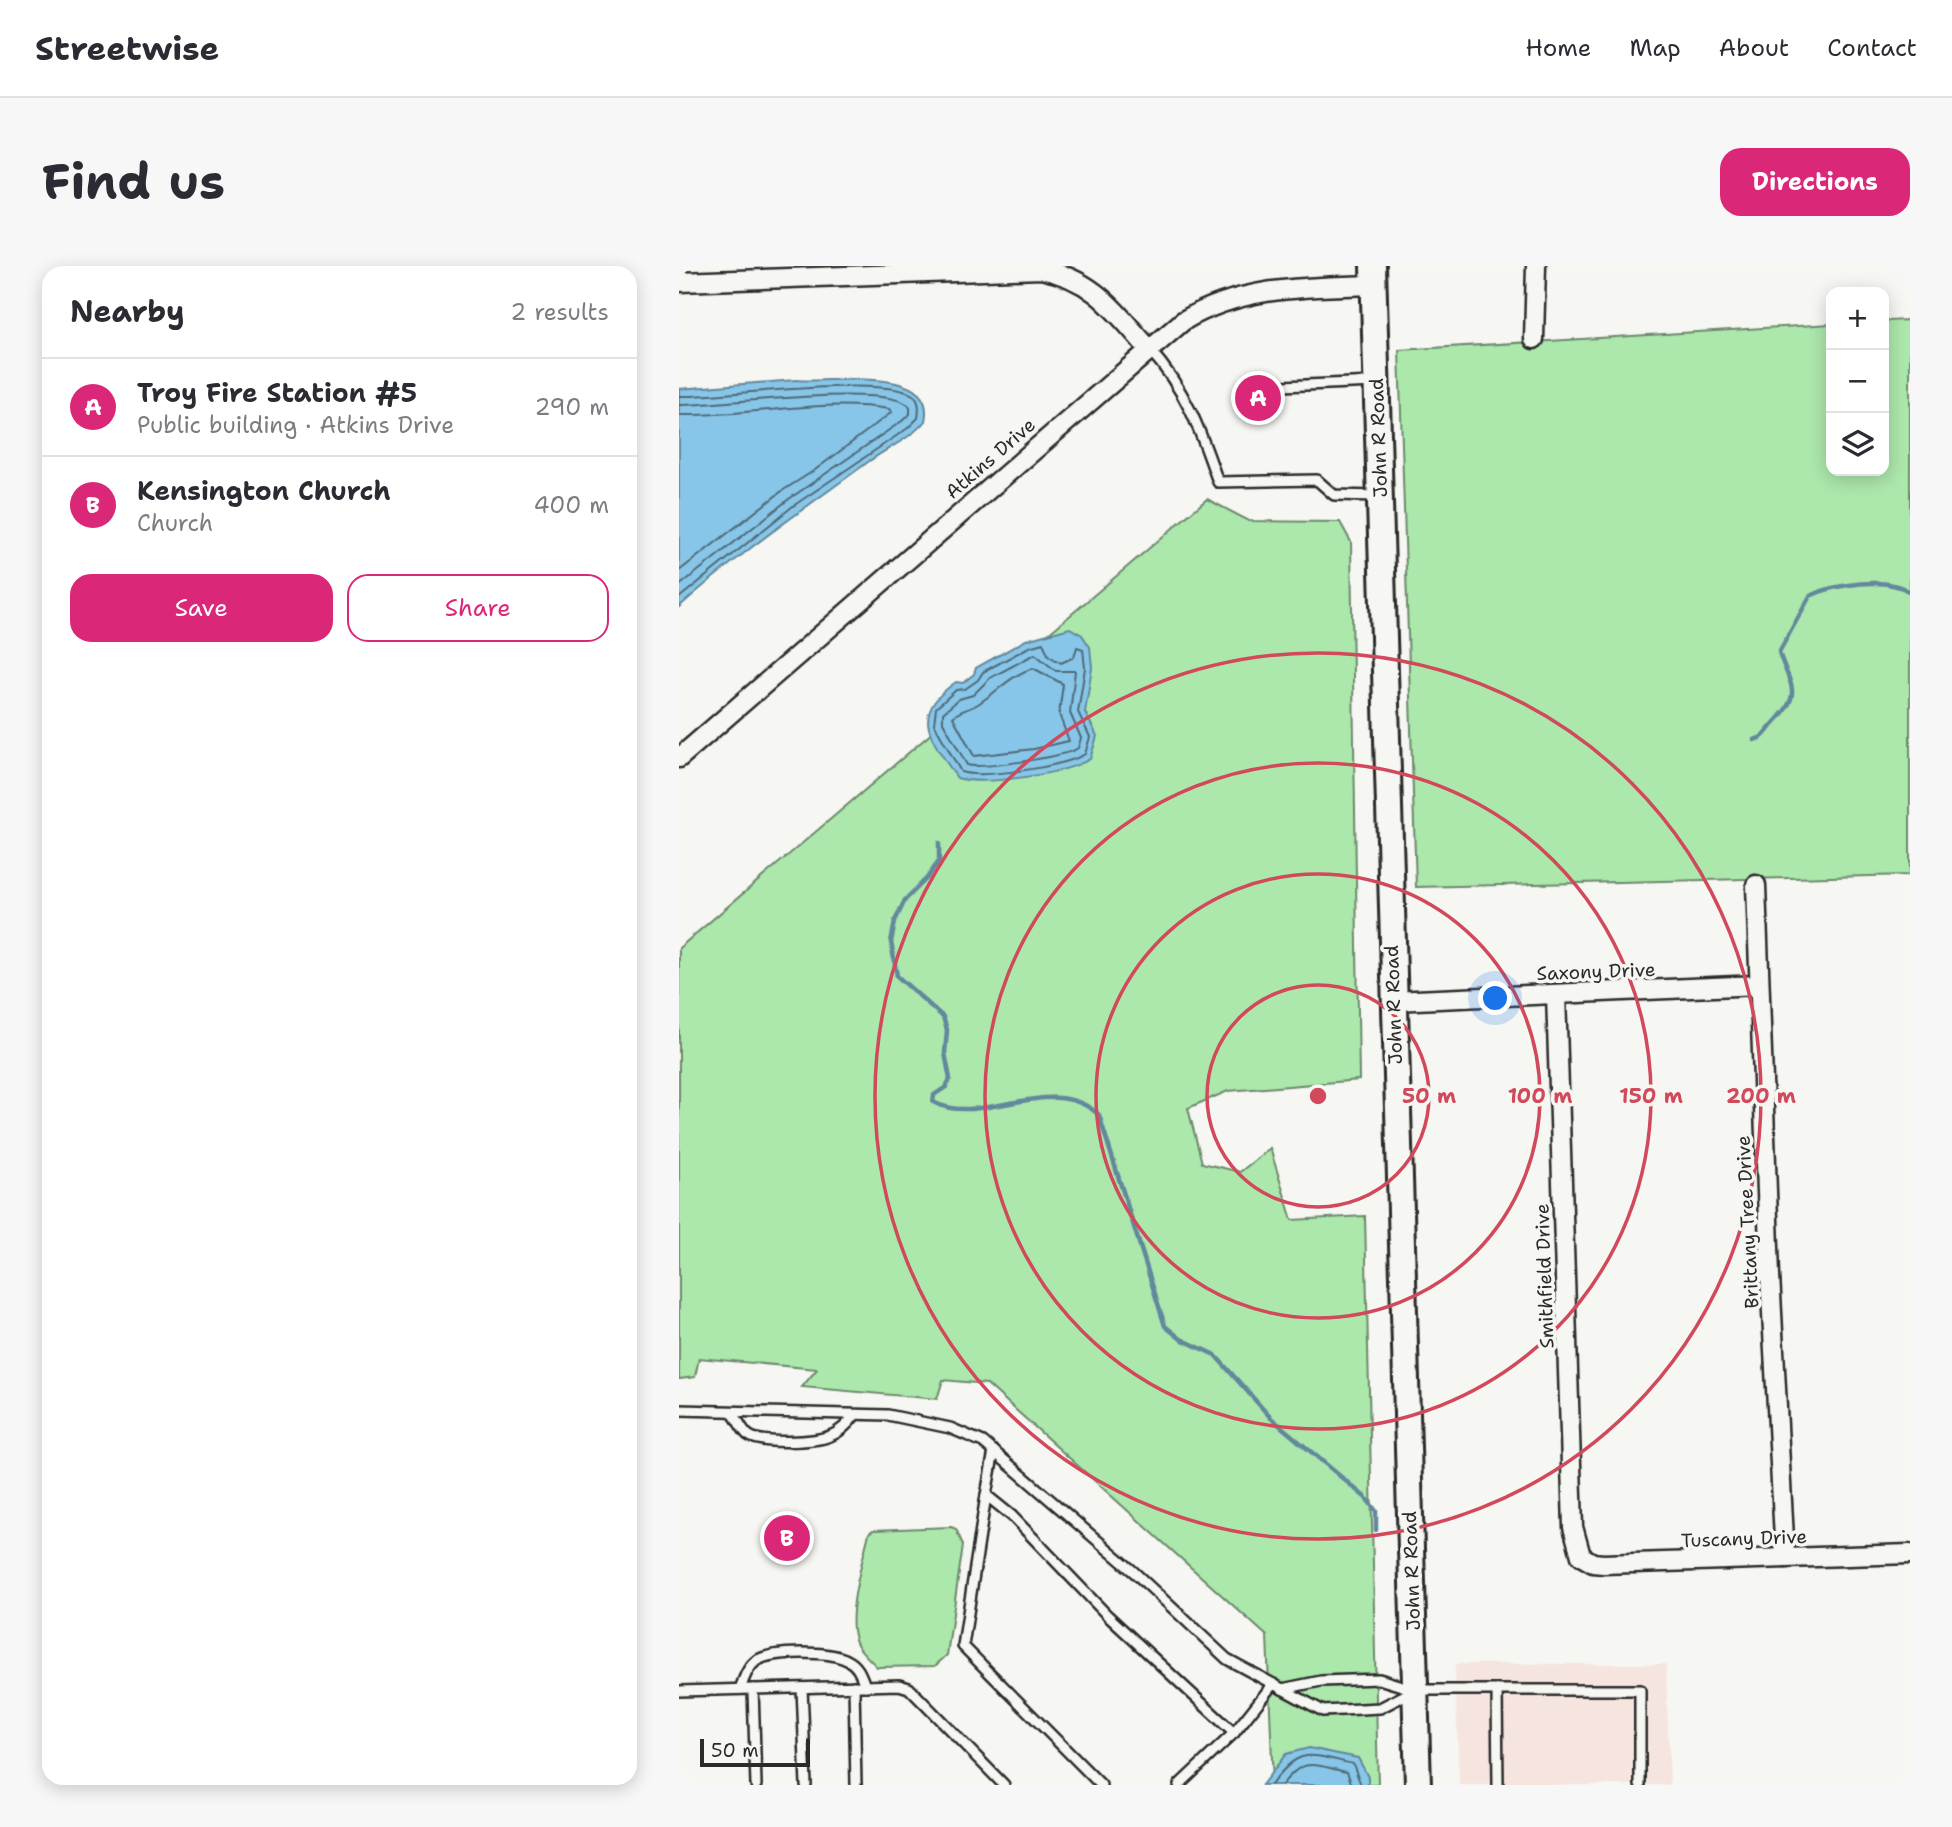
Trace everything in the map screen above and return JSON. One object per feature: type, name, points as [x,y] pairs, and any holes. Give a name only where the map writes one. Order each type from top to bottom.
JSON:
[{"type":"main road","name":"John R Road","points":[[1373,275],[1418,1785]]},
{"type":"street","points":[[1534,339],[1536,266]]},
{"type":"street","points":[[679,282],[1041,269],[1071,276],[1095,291],[1148,348]]},
{"type":"street","name":"Atkins Drive","points":[[679,758],[1148,348],[1198,312],[1245,295],[1310,287],[1373,275]]},
{"type":"street","name":"Brittany Tree Drive","points":[[1756,885],[1768,1249],[1785,1558]]},
{"type":"street","name":"Saxony Drive","points":[[1393,1000],[1759,985]]},
{"type":"street","name":"Smithfield Drive","points":[[1556,994],[1573,1527],[1581,1556]]},
{"type":"street","name":"Tuscany Drive","points":[[1581,1556],[1593,1563],[1603,1564],[1910,1554]]},
{"type":"lane","points":[[1148,348],[1164,365],[1195,413],[1218,482],[1317,480],[1334,495],[1380,496]]},
{"type":"lane","points":[[1282,386],[1377,382]]},
{"type":"lane","points":[[679,1410],[898,1417],[950,1428],[983,1442],[994,1451],[1135,1572],[1227,1659],[1323,1711],[1380,1708],[1415,1690]]},
{"type":"lane","points":[[732,1412],[748,1435],[762,1440],[791,1442],[830,1436],[849,1424],[855,1415]]},
{"type":"lane","points":[[994,1451],[963,1646],[1101,1785]]},
{"type":"lane","points":[[986,1495],[1012,1516],[1195,1700],[1234,1733]]},
{"type":"lane","points":[[740,1689],[746,1673],[757,1661],[778,1654],[833,1654],[850,1661],[860,1671],[865,1686]]},
{"type":"lane","points":[[1179,1785],[1278,1687],[1321,1681],[1379,1679],[1415,1690],[1640,1690],[1640,1785]]},
{"type":"lane","points":[[679,1691],[899,1685],[909,1688],[1004,1785]]},
{"type":"lane","points":[[854,1686],[856,1785]]},
{"type":"lane","points":[[802,1688],[806,1785]]},
{"type":"lane","points":[[753,1689],[756,1785]]},
{"type":"lane","points":[[1497,1690],[1498,1785]]},
{"type":"shaded area","points":[[1455,1664],[1666,1664],[1670,1785],[1459,1785]]},
{"type":"green space","points":[[1910,320],[1910,875],[1416,887],[1399,350],[1826,324],[1826,476],[1889,476],[1889,321]]},
{"type":"green space","points":[[1207,499],[1249,521],[1340,522],[1351,542],[1359,1080],[1228,1091],[1188,1108],[1202,1163],[1240,1172],[1270,1148],[1292,1220],[1365,1216],[1378,1785],[1273,1785],[1267,1636],[987,1384],[943,1380],[937,1399],[802,1387],[817,1369],[699,1358],[695,1377],[679,1379],[679,948]]},
{"type":"green space","points":[[956,1529],[963,1545],[947,1655],[935,1666],[877,1667],[860,1649],[853,1631],[856,1588],[869,1533],[873,1530]]},
{"type":"water","points":[[855,379],[899,384],[915,391],[925,403],[925,421],[913,433],[875,457],[748,550],[679,607],[679,389],[796,380]]},
{"type":"water","points":[[1070,628],[1082,635],[1090,647],[1092,668],[1085,712],[1097,736],[1090,759],[1044,774],[1024,777],[986,781],[957,778],[933,739],[928,716],[932,705],[956,682],[963,683],[974,674],[976,668],[1026,640]]},
{"type":"water","points":[[1309,1748],[1358,1758],[1368,1777],[1368,1785],[1262,1785],[1286,1754]]},
{"type":"waterway","points":[[1754,740],[1765,733],[1789,704],[1792,689],[1779,652],[1810,596],[1847,585],[1875,583],[1900,587],[1910,592]]},
{"type":"waterway","points":[[939,843],[939,861],[927,878],[905,900],[895,921],[891,942],[897,976],[943,1017],[947,1030],[945,1053],[950,1079],[946,1087],[934,1095],[933,1102],[952,1108],[973,1109],[1038,1098],[1060,1098],[1080,1103],[1099,1115],[1165,1326],[1181,1339],[1215,1355],[1271,1418],[1366,1498],[1376,1511],[1376,1530]]},
{"type":"place","name":"Troy Fire Station #5","points":[[1258,398]]},
{"type":"place","name":"Kensington Church","points":[[787,1538]]}]
